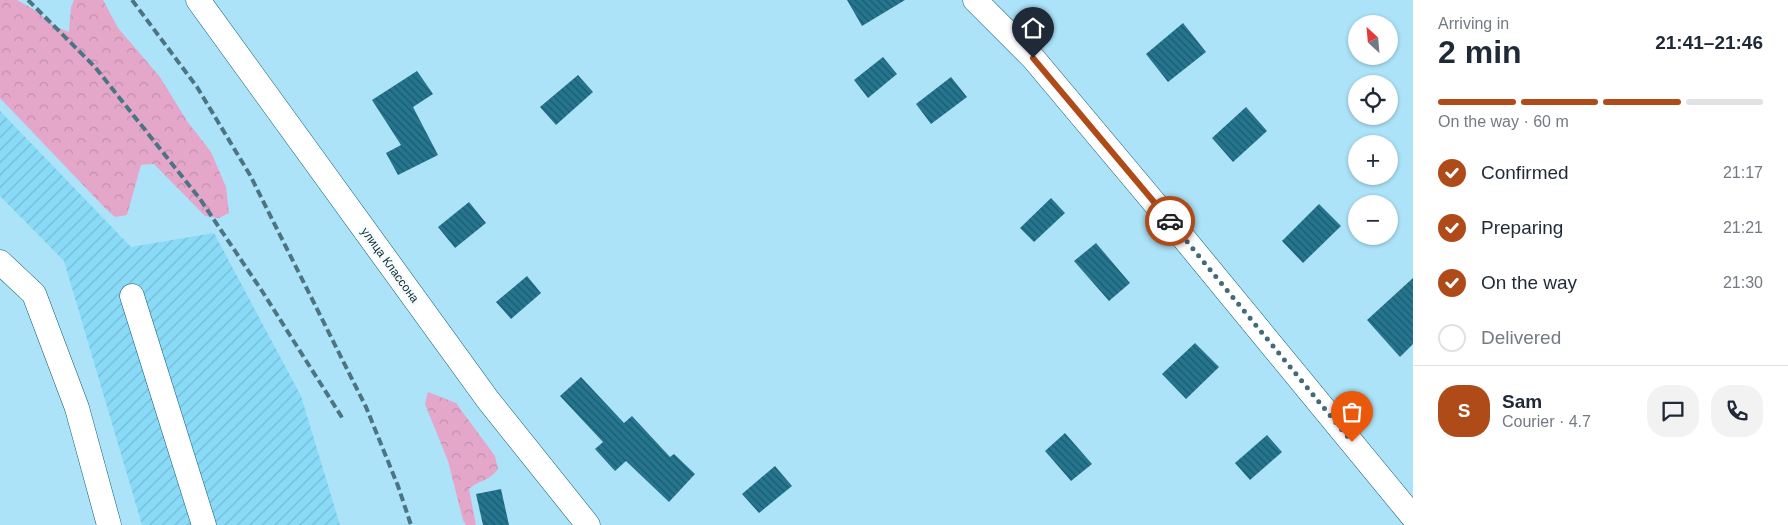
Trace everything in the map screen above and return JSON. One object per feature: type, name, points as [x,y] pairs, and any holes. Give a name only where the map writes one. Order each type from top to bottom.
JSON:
[{"type":"street","name":"улица Классона","points":[[198,0],[488,400],[588,525]]},
{"type":"street","points":[[975,0],[1045,73],[1168,219],[1413,517]]},
{"type":"street","points":[[0,262],[34,294],[77,408],[109,525]]},
{"type":"street","points":[[132,296],[204,525]]},
{"type":"shaded area","points":[[0,111],[131,247],[214,233],[301,396],[340,525],[142,525],[64,261],[0,196]]},
{"type":"green space","points":[[0,0],[17,0],[33,9],[56,27],[69,32],[71,7],[74,0],[103,0],[118,28],[160,77],[187,121],[211,152],[226,187],[229,213],[219,218],[205,216],[154,164],[141,165],[127,215],[115,217],[106,209],[0,98]]},
{"type":"green space","points":[[428,392],[456,403],[495,456],[498,469],[491,476],[469,489],[476,525],[466,525],[463,520],[448,461],[425,404]]},
{"type":"building","points":[[847,0],[905,0],[862,26]]},
{"type":"building","points":[[1183,23],[1206,52],[1168,82],[1146,54]]},
{"type":"building","points":[[883,57],[897,74],[868,98],[854,80]]},
{"type":"building","points":[[417,71],[433,94],[413,107],[438,155],[398,175],[386,153],[401,145],[372,100]]},
{"type":"building","points":[[578,75],[593,92],[556,125],[540,107]]},
{"type":"building","points":[[951,77],[967,97],[931,124],[916,104]]},
{"type":"building","points":[[1246,107],[1267,131],[1233,162],[1212,138]]},
{"type":"building","points":[[1051,198],[1065,213],[1034,242],[1020,228]]},
{"type":"building","points":[[469,202],[486,223],[455,248],[438,227]]},
{"type":"building","points":[[1319,204],[1341,226],[1303,263],[1282,241]]},
{"type":"building","points":[[1096,243],[1130,283],[1109,301],[1074,261]]},
{"type":"building","points":[[527,276],[541,293],[511,319],[496,302]]},
{"type":"building","points":[[1413,278],[1413,344],[1400,357],[1367,320]]},
{"type":"building","points":[[1195,343],[1219,367],[1186,399],[1162,374]]},
{"type":"building","points":[[581,377],[624,423],[632,416],[670,457],[674,454],[695,474],[669,502],[626,461],[615,471],[595,449],[603,442],[560,396]]},
{"type":"building","points":[[1065,433],[1092,464],[1071,481],[1045,451]]},
{"type":"building","points":[[1267,435],[1282,452],[1250,480],[1235,463]]},
{"type":"building","points":[[775,466],[792,486],[759,513],[742,494]]},
{"type":"building","points":[[501,489],[509,525],[483,525],[476,494]]},
{"type":"railway","points":[[28,0],[95,67],[200,199],[262,291],[343,419]]},
{"type":"railway","points":[[132,0],[197,87],[250,175],[366,407],[398,486],[411,525]]},
{"type":"way so far","points":[[1170,221],[1352,442]]},
{"type":"route","points":[[1033,58],[1170,221]]}]
